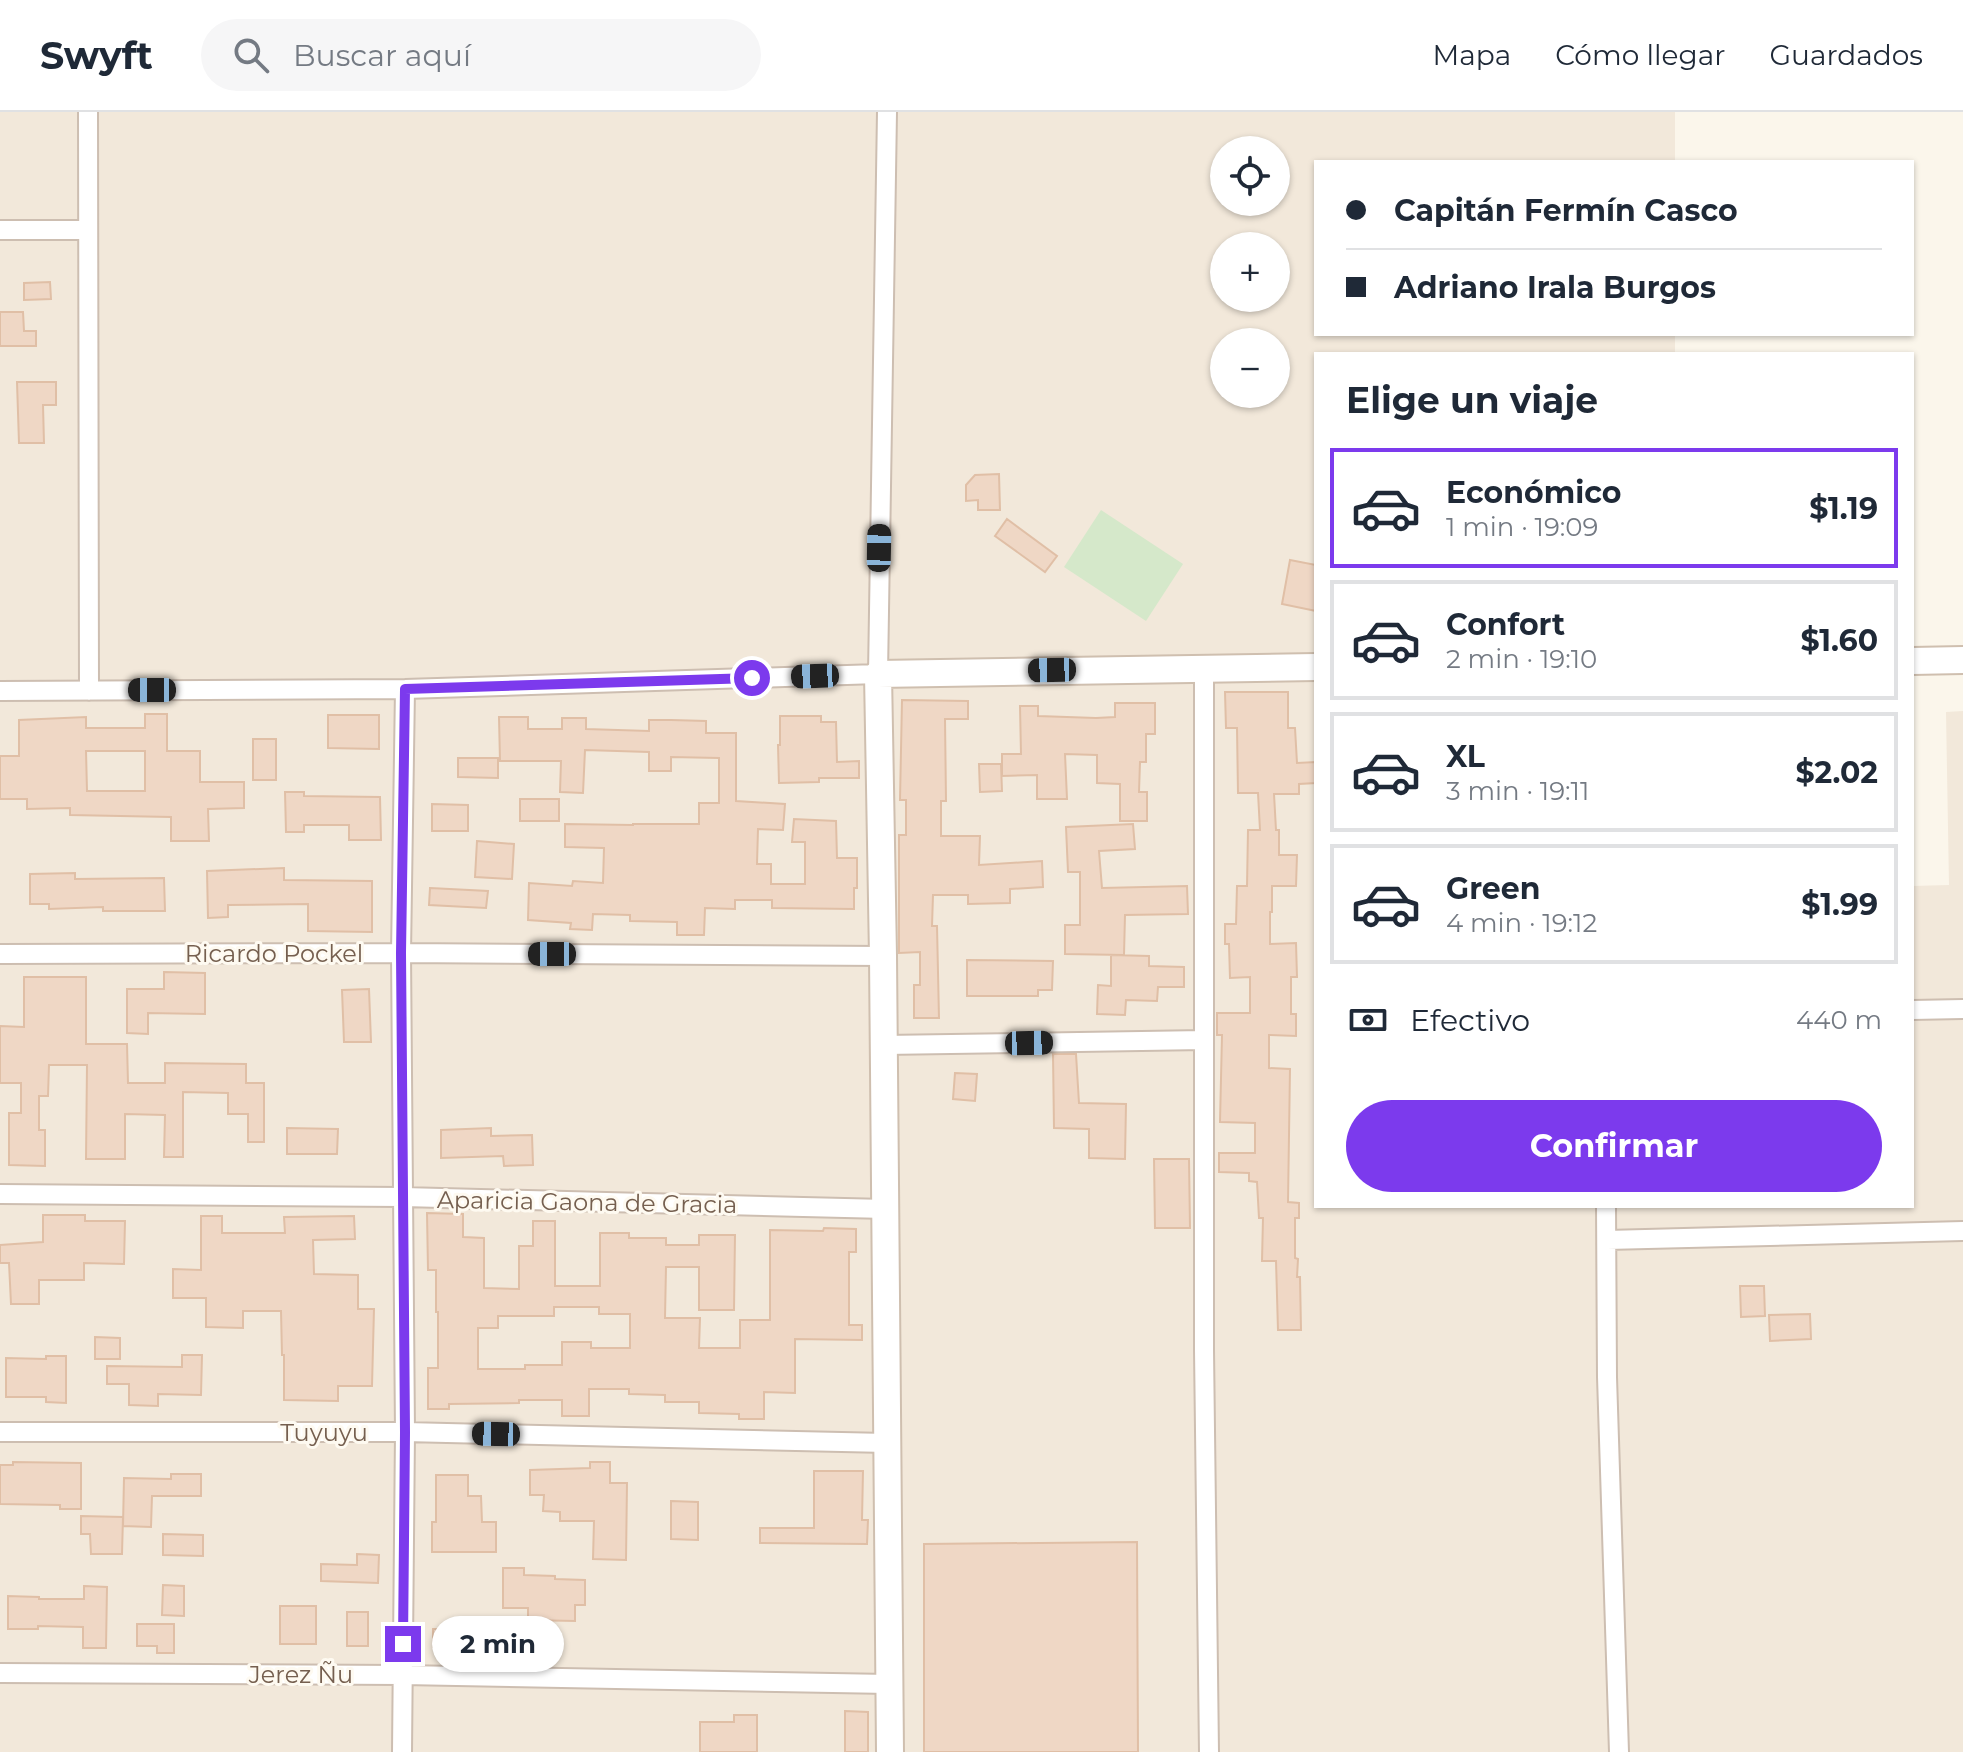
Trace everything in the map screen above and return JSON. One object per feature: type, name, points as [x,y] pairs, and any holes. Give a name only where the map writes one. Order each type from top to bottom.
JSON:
[{"type":"street","points":[[88,112],[89,691]]},
{"type":"street","points":[[887,112],[878,674],[890,1752]]},
{"type":"street","points":[[0,230],[88,230]]},
{"type":"street","points":[[1914,661],[1963,660]]},
{"type":"street","points":[[0,691],[405,689],[878,674],[1314,667]]},
{"type":"street","points":[[1204,669],[1204,1350],[1209,1752]]},
{"type":"street","points":[[402,1752],[405,1432],[401,953],[405,689]]},
{"type":"street","name":"Ricardo Pockel","points":[[0,954],[883,956]]},
{"type":"street","points":[[1914,1010],[1963,1009]]},
{"type":"street","points":[[884,1045],[1204,1040]]},
{"type":"street","name":"Aparicia Gaona de Gracia","points":[[0,1194],[403,1197],[886,1209]]},
{"type":"street","points":[[1606,1208],[1607,1377],[1619,1752]]},
{"type":"street","points":[[1607,1240],[1963,1231]]},
{"type":"street","name":"Tuyuyu","points":[[0,1432],[405,1432],[887,1443]]},
{"type":"street","name":"Jerez Ñu","points":[[0,1673],[403,1675],[889,1684]]},
{"type":"shaded area","points":[[0,112],[1675,112],[1675,160],[1314,160],[1314,336],[1675,336],[1675,352],[1314,352],[1314,1208],[1914,1208],[1914,886],[1949,885],[1946,712],[1963,711],[1963,1752],[0,1752]]},
{"type":"green space","points":[[1101,510],[1183,564],[1146,621],[1064,567]]},
{"type":"building","points":[[50,282],[51,299],[24,300],[24,283]]},
{"type":"building","points":[[0,312],[23,312],[24,331],[36,331],[36,346],[0,346]]},
{"type":"building","points":[[17,382],[56,382],[56,405],[43,405],[44,443],[19,443]]},
{"type":"building","points":[[999,474],[1000,510],[978,510],[978,500],[966,501],[966,485],[975,475]]},
{"type":"building","points":[[1007,519],[1057,556],[1045,572],[995,536]]},
{"type":"building","points":[[1290,560],[1314,565],[1314,611],[1282,604]]},
{"type":"building","points":[[1225,692],[1288,692],[1288,728],[1295,728],[1297,763],[1314,762],[1314,783],[1299,784],[1299,794],[1274,794],[1279,855],[1297,855],[1296,886],[1272,886],[1270,912],[1270,944],[1296,943],[1297,977],[1291,977],[1291,1014],[1296,1014],[1296,1036],[1269,1035],[1269,1068],[1290,1069],[1288,1202],[1299,1203],[1299,1218],[1295,1218],[1295,1258],[1298,1259],[1297,1277],[1300,1277],[1301,1330],[1278,1330],[1276,1261],[1262,1261],[1263,1218],[1259,1218],[1257,1182],[1249,1181],[1249,1173],[1219,1172],[1219,1153],[1255,1153],[1255,1123],[1220,1122],[1222,1035],[1217,1035],[1217,1013],[1250,1013],[1250,977],[1230,978],[1225,924],[1236,924],[1237,886],[1247,886],[1248,830],[1260,830],[1258,793],[1238,793],[1237,728],[1226,728]]},
{"type":"building","points":[[902,700],[968,701],[968,719],[945,719],[946,801],[941,801],[941,836],[980,836],[979,865],[1042,861],[1043,887],[1010,889],[1010,903],[968,904],[968,895],[933,895],[932,926],[937,926],[939,1018],[914,1018],[914,985],[920,985],[920,952],[899,953],[899,835],[906,835],[906,800],[900,800]]},
{"type":"building","points":[[1115,703],[1155,703],[1155,734],[1146,734],[1146,762],[1140,762],[1139,792],[1147,792],[1147,821],[1120,821],[1120,784],[1097,783],[1097,755],[1065,754],[1067,799],[1037,799],[1037,775],[1002,776],[1002,754],[1021,754],[1020,706],[1038,706],[1038,716],[1096,718],[1115,717]]},
{"type":"building","points":[[145,714],[167,714],[167,751],[200,751],[200,782],[244,782],[244,808],[208,809],[209,841],[171,841],[171,817],[70,815],[70,808],[27,809],[27,799],[0,799],[0,756],[19,756],[19,720],[86,717],[86,728],[145,728]],"holes":[[[86,751],[145,751],[145,791],[87,791]]]},
{"type":"building","points":[[328,715],[379,715],[379,749],[328,748]]},
{"type":"building","points":[[780,716],[821,716],[821,722],[836,722],[837,762],[859,761],[859,778],[819,778],[819,782],[779,783]]},
{"type":"building","points":[[499,717],[528,717],[528,729],[562,729],[562,718],[586,718],[586,729],[649,731],[649,720],[671,720],[706,721],[706,733],[736,733],[736,801],[785,804],[783,830],[758,829],[757,864],[771,864],[771,884],[805,884],[805,842],[792,842],[794,819],[836,821],[837,858],[857,858],[854,909],[772,908],[772,900],[735,900],[735,909],[705,908],[704,935],[677,935],[677,922],[630,921],[630,915],[593,914],[592,930],[570,929],[571,923],[528,920],[529,883],[572,886],[573,881],[603,883],[604,848],[565,847],[565,824],[699,824],[699,803],[719,803],[719,758],[671,757],[671,771],[649,771],[649,752],[585,750],[583,793],[560,792],[561,761],[500,761]]},
{"type":"building","points":[[253,739],[276,739],[276,780],[253,780]]},
{"type":"building","points":[[458,758],[498,758],[498,778],[458,777]]},
{"type":"building","points":[[979,764],[1001,764],[1002,791],[980,792]]},
{"type":"building","points":[[285,792],[304,792],[304,796],[380,797],[381,840],[349,840],[349,825],[304,825],[304,832],[286,832]]},
{"type":"building","points":[[520,799],[559,799],[559,821],[520,821]]},
{"type":"building","points":[[432,804],[468,805],[468,831],[432,831]]},
{"type":"building","points":[[1133,824],[1135,849],[1099,851],[1102,888],[1187,886],[1188,914],[1125,915],[1124,955],[1065,954],[1065,925],[1080,925],[1080,872],[1068,872],[1066,827]]},
{"type":"building","points":[[477,841],[514,844],[512,879],[475,877]]},
{"type":"building","points":[[284,868],[284,880],[372,881],[372,932],[308,931],[308,904],[228,905],[228,917],[208,918],[207,871]]},
{"type":"building","points":[[75,873],[75,879],[164,878],[165,911],[103,911],[103,907],[49,909],[49,904],[30,904],[30,874]]},
{"type":"building","points":[[430,888],[488,891],[486,908],[429,905]]},
{"type":"building","points":[[1111,955],[1149,956],[1149,966],[1184,967],[1184,987],[1158,987],[1157,1001],[1126,1000],[1125,1015],[1097,1014],[1098,985],[1111,986]]},
{"type":"building","points":[[967,960],[1053,961],[1052,990],[1038,990],[1038,996],[967,996]]},
{"type":"building","points":[[164,972],[205,973],[205,1014],[148,1013],[148,1034],[127,1033],[127,989],[164,989]]},
{"type":"building","points":[[24,977],[86,977],[86,1044],[127,1044],[128,1083],[165,1083],[165,1063],[246,1064],[246,1083],[264,1083],[264,1142],[248,1142],[248,1114],[228,1114],[228,1093],[183,1092],[183,1157],[164,1157],[165,1115],[125,1114],[125,1159],[86,1159],[87,1065],[49,1065],[48,1096],[39,1096],[39,1130],[45,1130],[45,1166],[9,1165],[9,1113],[21,1113],[21,1083],[0,1083],[0,1026],[24,1027]]},
{"type":"building","points":[[369,989],[371,1042],[344,1042],[342,990]]},
{"type":"building","points":[[1053,1054],[1076,1054],[1079,1103],[1126,1104],[1125,1159],[1089,1158],[1089,1129],[1054,1128]]},
{"type":"building","points":[[955,1073],[977,1074],[975,1101],[953,1099]]},
{"type":"building","points":[[287,1128],[338,1129],[337,1154],[287,1154]]},
{"type":"building","points":[[491,1128],[491,1136],[532,1135],[533,1165],[504,1166],[503,1156],[441,1158],[441,1130]]},
{"type":"building","points":[[1154,1159],[1189,1159],[1190,1228],[1155,1228]]},
{"type":"building","points":[[427,1213],[463,1214],[463,1237],[484,1238],[484,1288],[519,1289],[519,1246],[533,1246],[533,1221],[555,1221],[555,1286],[600,1286],[600,1233],[629,1233],[629,1238],[666,1238],[666,1245],[699,1245],[699,1235],[735,1235],[734,1310],[699,1310],[699,1267],[666,1267],[665,1318],[700,1318],[699,1348],[740,1348],[740,1320],[770,1320],[770,1230],[856,1229],[856,1252],[849,1252],[849,1325],[862,1325],[862,1340],[795,1339],[795,1393],[764,1392],[764,1419],[739,1419],[739,1414],[699,1413],[699,1402],[665,1402],[665,1395],[629,1394],[629,1389],[589,1389],[589,1416],[562,1416],[562,1400],[449,1404],[449,1409],[428,1409],[428,1368],[438,1368],[438,1312],[436,1270],[428,1270]],"holes":[[[554,1307],[599,1307],[599,1314],[630,1314],[630,1348],[591,1348],[591,1342],[562,1342],[562,1365],[478,1369],[478,1328],[498,1328],[498,1316],[554,1316]]]},
{"type":"building","points":[[43,1215],[85,1215],[85,1221],[125,1221],[124,1264],[84,1263],[84,1280],[39,1280],[39,1304],[11,1304],[9,1263],[0,1263],[0,1245],[43,1242]]},
{"type":"building","points":[[201,1216],[222,1216],[222,1233],[285,1233],[284,1217],[354,1216],[355,1239],[313,1240],[314,1274],[358,1275],[358,1309],[374,1309],[372,1386],[338,1386],[338,1401],[284,1400],[281,1311],[243,1311],[243,1328],[206,1327],[206,1298],[173,1298],[173,1269],[201,1270]]},
{"type":"building","points":[[1740,1286],[1764,1286],[1765,1316],[1741,1317]]},
{"type":"building","points":[[1810,1314],[1811,1339],[1770,1341],[1769,1315]]},
{"type":"building","points":[[95,1337],[120,1338],[120,1359],[95,1359]]},
{"type":"building","points":[[182,1355],[202,1355],[201,1395],[158,1394],[158,1406],[129,1405],[129,1384],[107,1384],[107,1366],[182,1367]]},
{"type":"building","points":[[46,1356],[66,1356],[66,1403],[46,1402],[46,1397],[6,1397],[6,1358],[46,1359]]},
{"type":"building","points":[[13,1462],[81,1463],[81,1509],[60,1509],[60,1505],[0,1504],[0,1465],[13,1465]]},
{"type":"building","points":[[590,1462],[610,1462],[610,1483],[627,1483],[626,1560],[593,1559],[594,1521],[560,1521],[560,1512],[543,1511],[544,1495],[530,1495],[530,1470],[590,1468]]},
{"type":"building","points":[[814,1471],[863,1471],[862,1520],[868,1520],[867,1544],[760,1543],[760,1528],[814,1528]]},
{"type":"building","points":[[171,1474],[201,1474],[201,1496],[152,1496],[151,1527],[123,1526],[124,1478],[171,1479]]},
{"type":"building","points":[[436,1475],[468,1475],[468,1496],[481,1496],[482,1522],[496,1522],[496,1552],[432,1552],[432,1522],[436,1522]]},
{"type":"building","points":[[671,1501],[698,1502],[698,1540],[671,1539]]},
{"type":"building","points":[[81,1516],[123,1517],[122,1554],[91,1554],[90,1534],[81,1534]]},
{"type":"building","points":[[163,1534],[203,1535],[203,1556],[163,1555]]},
{"type":"building","points":[[1137,1542],[1138,1752],[924,1752],[924,1544]]},
{"type":"building","points":[[357,1554],[379,1555],[378,1583],[321,1581],[321,1564],[357,1565]]},
{"type":"building","points":[[503,1568],[524,1568],[524,1575],[585,1580],[585,1605],[575,1605],[575,1621],[528,1620],[528,1608],[503,1608]]},
{"type":"building","points":[[163,1585],[184,1586],[184,1616],[162,1615]]},
{"type":"building","points":[[84,1586],[107,1587],[106,1648],[83,1648],[83,1627],[8,1629],[8,1596],[84,1599]]},
{"type":"building","points":[[280,1606],[316,1606],[316,1644],[280,1644]]},
{"type":"building","points":[[347,1612],[368,1612],[368,1646],[347,1646]]},
{"type":"building","points":[[137,1624],[174,1624],[174,1653],[157,1653],[157,1646],[137,1646]]},
{"type":"building","points":[[433,1629],[487,1629],[487,1648],[433,1647]]},
{"type":"building","points":[[845,1711],[868,1712],[868,1752],[845,1752]]},
{"type":"building","points":[[734,1715],[757,1715],[757,1752],[700,1752],[700,1722],[734,1722]]},
{"type":"route","points":[[403,1644],[405,1432],[401,953],[405,689],[752,678]]}]
